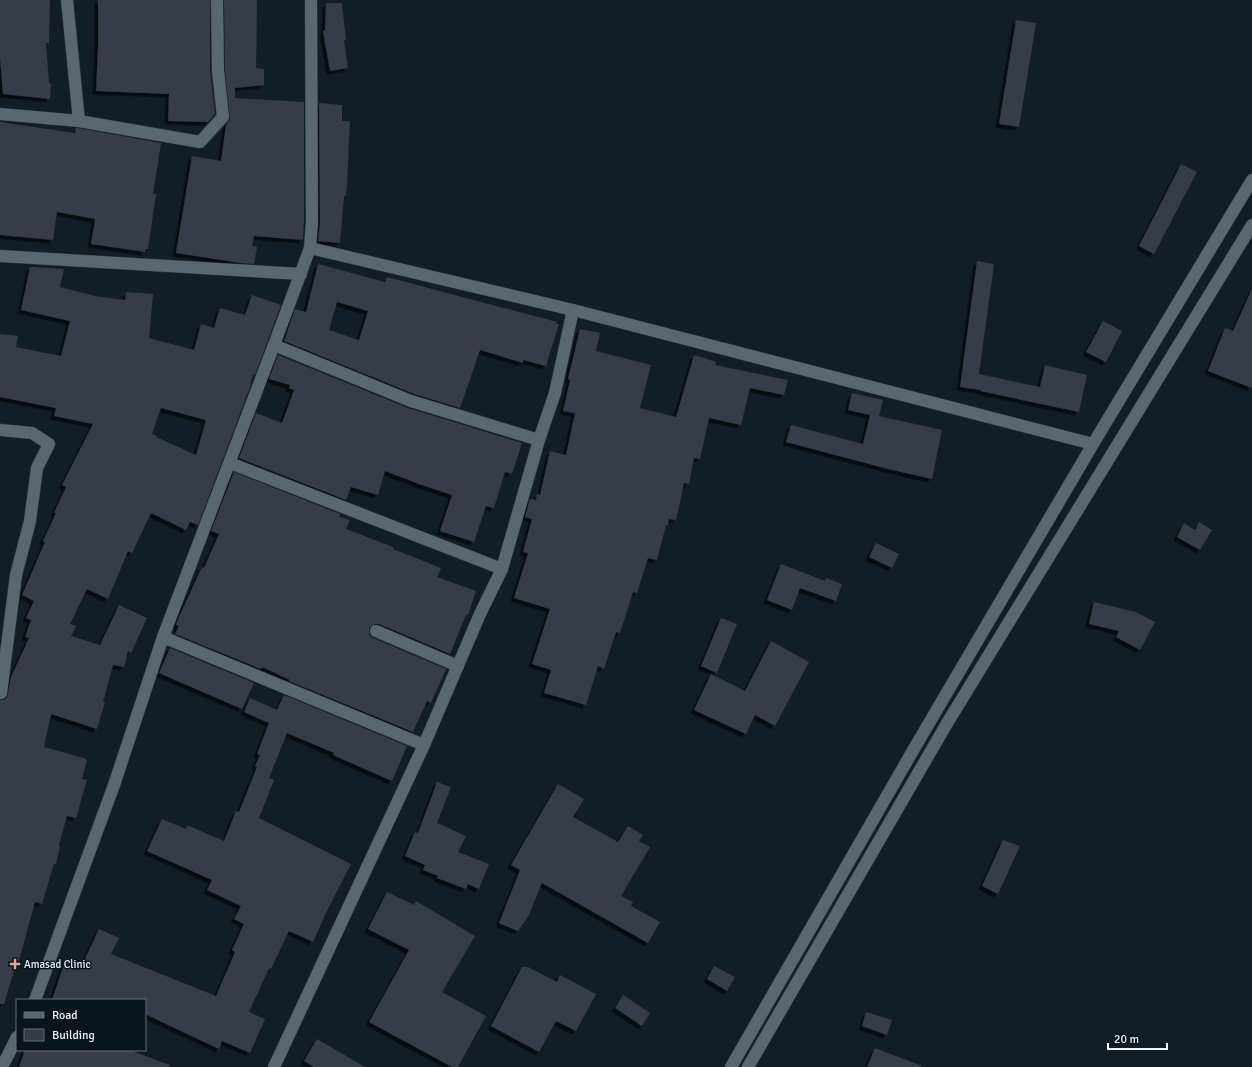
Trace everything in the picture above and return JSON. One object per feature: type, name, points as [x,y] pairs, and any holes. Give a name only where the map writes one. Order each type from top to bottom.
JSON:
[{"type":"street","points":[[67,0],[79,121]]},
{"type":"street","points":[[0,114],[79,121],[200,142],[223,116],[218,71],[217,0]]},
{"type":"street","points":[[35,999],[114,785],[163,637],[310,248],[312,222],[311,0]]},
{"type":"street","points":[[731,1067],[915,747],[1093,444],[1252,180]]},
{"type":"street","points":[[748,1067],[946,724],[1252,225]]},
{"type":"street","points":[[310,248],[573,310],[1093,444]]},
{"type":"street","points":[[0,256],[301,274]]},
{"type":"street","points":[[274,1067],[424,745],[480,614],[502,569],[539,440],[555,393],[573,310]]},
{"type":"street","points":[[274,345],[411,401],[539,440]]},
{"type":"street","points":[[0,430],[32,433],[49,444],[37,468],[30,521],[16,575],[1,693]]},
{"type":"street","points":[[230,463],[502,569]]},
{"type":"street","points":[[376,631],[458,666]]},
{"type":"street","points":[[163,637],[424,745]]},
{"type":"street","points":[[2,1067],[16,1039]]},
{"type":"building","points":[[0,0],[50,0],[49,43],[46,43],[49,83],[51,84],[50,99],[3,94],[0,58]]},
{"type":"building","points":[[98,0],[210,0],[210,71],[215,114],[208,122],[168,121],[169,94],[96,91]]},
{"type":"building","points":[[224,0],[257,0],[256,68],[264,69],[264,85],[235,88],[235,98],[304,102],[303,240],[254,236],[252,246],[257,247],[254,264],[176,253],[192,156],[221,161],[226,125],[230,119],[225,71]]},
{"type":"building","points":[[326,3],[342,3],[346,40],[344,40],[348,68],[330,71],[323,31],[325,30]]},
{"type":"building","points":[[1016,20],[1036,23],[1019,127],[999,124]]},
{"type":"building","points":[[319,103],[342,105],[342,121],[350,121],[347,185],[346,196],[344,196],[340,243],[318,241],[320,222]]},
{"type":"building","points":[[0,122],[75,133],[76,128],[78,128],[161,143],[153,194],[156,194],[148,249],[145,249],[145,252],[91,244],[95,219],[57,212],[53,240],[0,235]]},
{"type":"building","points":[[1181,164],[1197,172],[1154,254],[1139,246]]},
{"type":"building","points":[[977,261],[994,264],[979,374],[1040,387],[1045,365],[1087,375],[1079,412],[980,391],[981,390],[960,387]]},
{"type":"building","points":[[318,264],[385,282],[387,277],[557,322],[556,324],[559,324],[546,366],[523,360],[523,363],[480,350],[460,408],[414,394],[284,341],[295,309],[306,312]],"holes":[[[337,302],[368,311],[359,340],[329,330]]]},
{"type":"building","points":[[30,267],[64,269],[60,287],[95,296],[125,300],[126,292],[153,294],[149,338],[194,350],[201,324],[214,328],[220,308],[245,315],[252,295],[281,305],[255,375],[253,374],[250,387],[198,525],[190,522],[186,530],[151,513],[132,553],[128,551],[108,599],[87,589],[70,624],[76,626],[71,636],[100,645],[119,605],[147,618],[131,653],[128,651],[124,667],[113,665],[103,702],[105,702],[97,729],[51,714],[44,747],[87,759],[82,779],[87,780],[76,818],[67,816],[59,845],[56,864],[54,864],[42,904],[35,902],[17,968],[15,967],[4,1004],[0,1004],[0,700],[4,700],[7,697],[11,677],[29,638],[25,637],[31,620],[26,618],[34,601],[22,595],[45,542],[43,541],[56,513],[54,513],[66,487],[62,485],[93,424],[54,416],[56,408],[0,397],[0,334],[18,336],[16,347],[61,356],[70,321],[21,310]],"holes":[[[161,408],[206,420],[196,455],[152,434]]]},
{"type":"building","points":[[1252,289],[1252,388],[1208,371],[1225,328],[1233,331]]},
{"type":"building","points":[[1103,321],[1122,331],[1106,362],[1086,352]]},
{"type":"building","points":[[580,329],[600,333],[596,351],[651,365],[640,408],[676,417],[694,355],[716,362],[715,365],[788,380],[784,395],[750,388],[741,425],[709,418],[700,459],[694,458],[689,484],[684,483],[676,520],[669,519],[668,525],[666,525],[657,560],[648,558],[637,593],[633,592],[620,633],[616,632],[604,669],[598,666],[586,705],[544,693],[551,670],[532,664],[550,609],[514,598],[528,553],[523,552],[532,519],[525,517],[530,499],[536,500],[537,494],[540,495],[550,451],[566,455],[575,413],[563,411],[570,380],[568,379]]},
{"type":"building","points":[[278,355],[408,408],[522,443],[512,474],[505,472],[494,508],[486,506],[474,542],[440,531],[452,495],[385,471],[378,495],[351,487],[346,500],[239,458],[256,413],[282,423],[294,390],[289,388],[290,385],[269,379]]},
{"type":"building","points":[[852,393],[883,400],[879,416],[942,430],[932,479],[786,442],[791,425],[863,444],[870,415],[848,410]]},
{"type":"building","points":[[234,472],[340,514],[339,517],[350,520],[346,529],[441,568],[437,577],[476,591],[468,615],[466,615],[450,654],[379,624],[375,624],[369,628],[370,636],[373,638],[446,669],[431,703],[427,701],[413,732],[289,681],[290,680],[262,667],[261,669],[175,634],[179,626],[176,625],[178,619],[202,567],[204,568],[219,534],[211,531]]},
{"type":"building","points":[[1199,522],[1212,530],[1200,550],[1177,537],[1184,523],[1195,530]]},
{"type":"building","points":[[876,543],[899,554],[892,568],[869,557]]},
{"type":"building","points":[[781,564],[825,581],[826,578],[842,584],[836,601],[800,588],[792,610],[767,600]]},
{"type":"building","points":[[1094,602],[1136,612],[1155,622],[1140,650],[1116,637],[1119,631],[1089,624]]},
{"type":"building","points":[[721,618],[737,624],[717,673],[701,666]]},
{"type":"building","points":[[771,641],[809,662],[775,726],[755,715],[746,734],[694,710],[711,674],[745,691]]},
{"type":"building","points":[[170,648],[254,683],[242,709],[159,673]]},
{"type":"building","points":[[284,695],[407,746],[392,781],[333,755],[334,753],[287,733],[269,778],[274,780],[259,818],[351,864],[313,942],[289,931],[271,969],[269,968],[249,1012],[265,1019],[250,1053],[222,1041],[219,1049],[146,1014],[146,999],[52,999],[64,964],[79,970],[82,960],[84,961],[99,929],[119,938],[111,954],[216,996],[235,952],[232,950],[244,924],[234,919],[241,906],[207,890],[212,880],[147,851],[162,819],[186,829],[187,825],[224,841],[236,811],[239,812],[257,767],[255,766],[260,755],[257,754],[269,723],[244,712],[250,698],[277,710]]},
{"type":"building","points":[[437,782],[451,787],[437,823],[466,836],[458,852],[489,864],[479,889],[468,884],[466,889],[437,878],[438,876],[423,870],[425,865],[405,856],[415,832],[418,833]]},
{"type":"building","points":[[558,784],[584,799],[573,817],[618,842],[628,826],[643,835],[639,841],[650,847],[621,896],[633,902],[631,906],[660,922],[648,943],[542,883],[528,917],[518,931],[499,923],[520,870],[511,865]]},
{"type":"building","points":[[1003,840],[1020,846],[998,894],[982,886]]},
{"type":"building","points":[[387,892],[414,905],[416,901],[475,936],[442,992],[486,1016],[458,1067],[452,1067],[369,1022],[409,950],[368,929]]},
{"type":"building","points":[[714,966],[735,977],[727,991],[707,979]]},
{"type":"building","points":[[522,967],[528,967],[557,982],[560,975],[596,994],[576,1031],[556,1021],[539,1052],[491,1026]]},
{"type":"building","points":[[623,995],[650,1013],[642,1026],[615,1008]]},
{"type":"building","points":[[866,1012],[892,1020],[887,1035],[862,1026]]},
{"type":"building","points":[[317,1039],[365,1067],[314,1067],[304,1061]]},
{"type":"building","points":[[875,1048],[922,1066],[867,1067]]},
{"type":"building","points":[[25,1051],[132,1051],[170,1065],[170,1067],[19,1067]]},
{"type":"place","name":"Amasad Clinic","points":[[15,964]]}]
